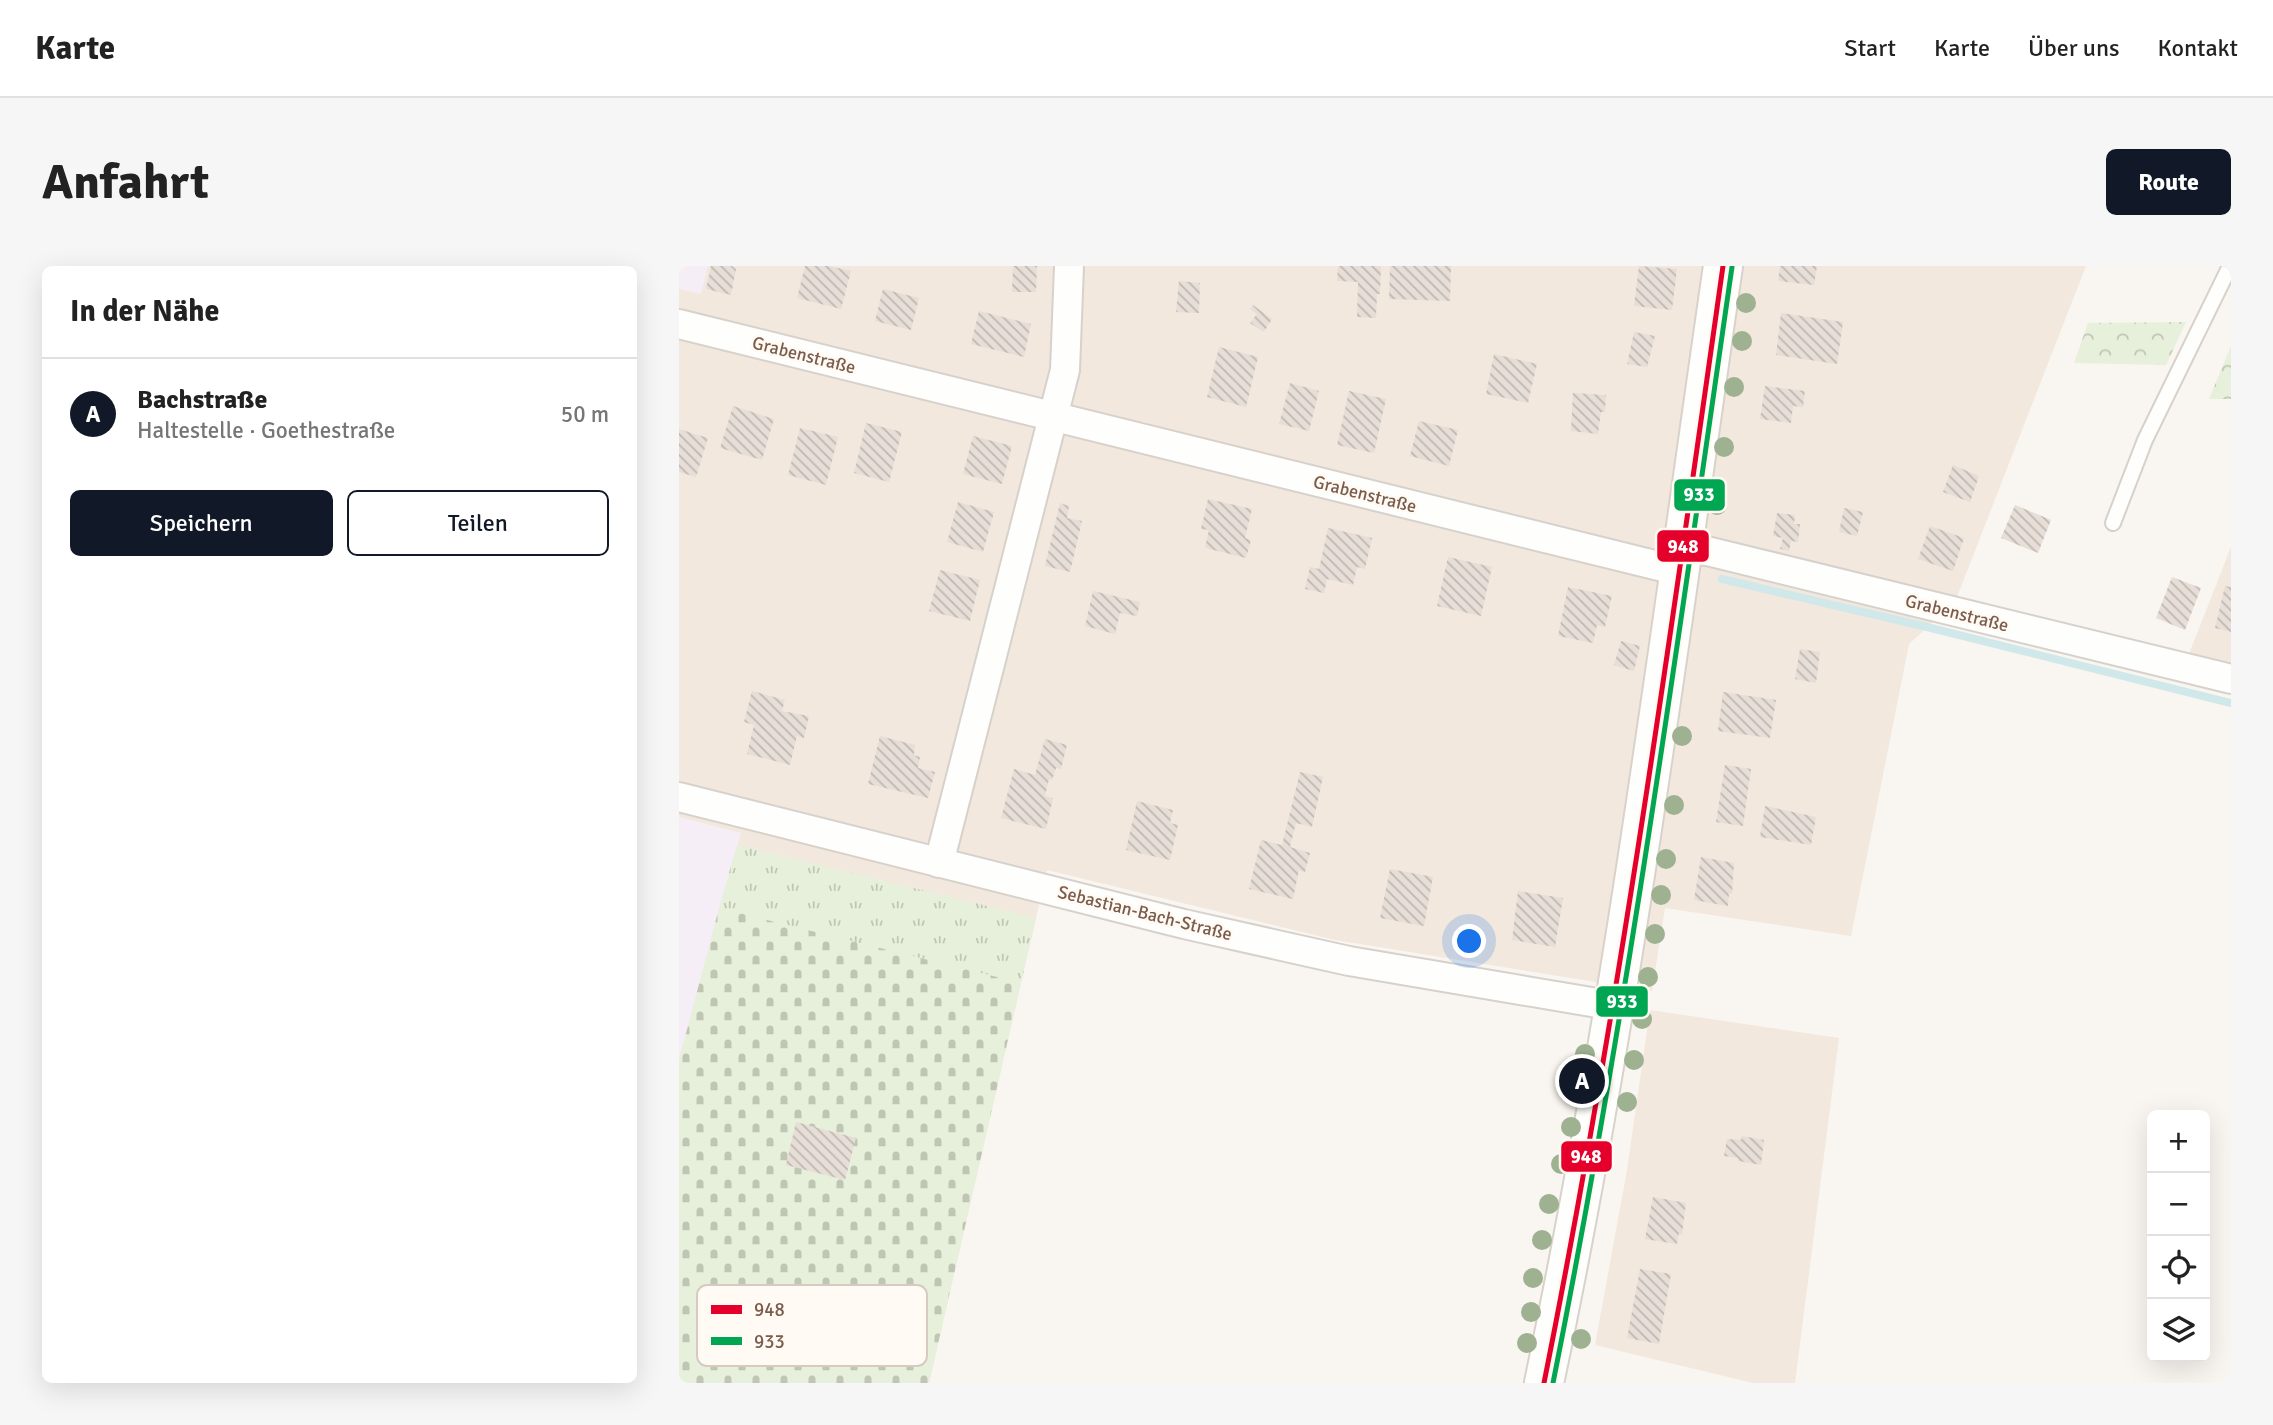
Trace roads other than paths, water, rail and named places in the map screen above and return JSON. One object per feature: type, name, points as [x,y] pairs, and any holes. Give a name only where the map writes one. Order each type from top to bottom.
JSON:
[{"type":"street","points":[[939,863],[1065,370],[1069,266]]},
{"type":"street","points":[[1544,1383],[1574,1241],[1615,1006],[1723,266]]},
{"type":"street","name":"Grabenstraße","points":[[679,324],[1052,416],[1681,559],[1707,551],[2231,679]]},
{"type":"street","name":"Sebastian-Bach-Straße","points":[[679,797],[1184,923],[1349,961],[1615,1006]]},
{"type":"lane","points":[[2113,523],[2144,440],[2230,266]]},
{"type":"waterway","points":[[1722,579],[2231,703]]},
{"type":"place","name":"Bachstraße","points":[[1582,1081]]}]
